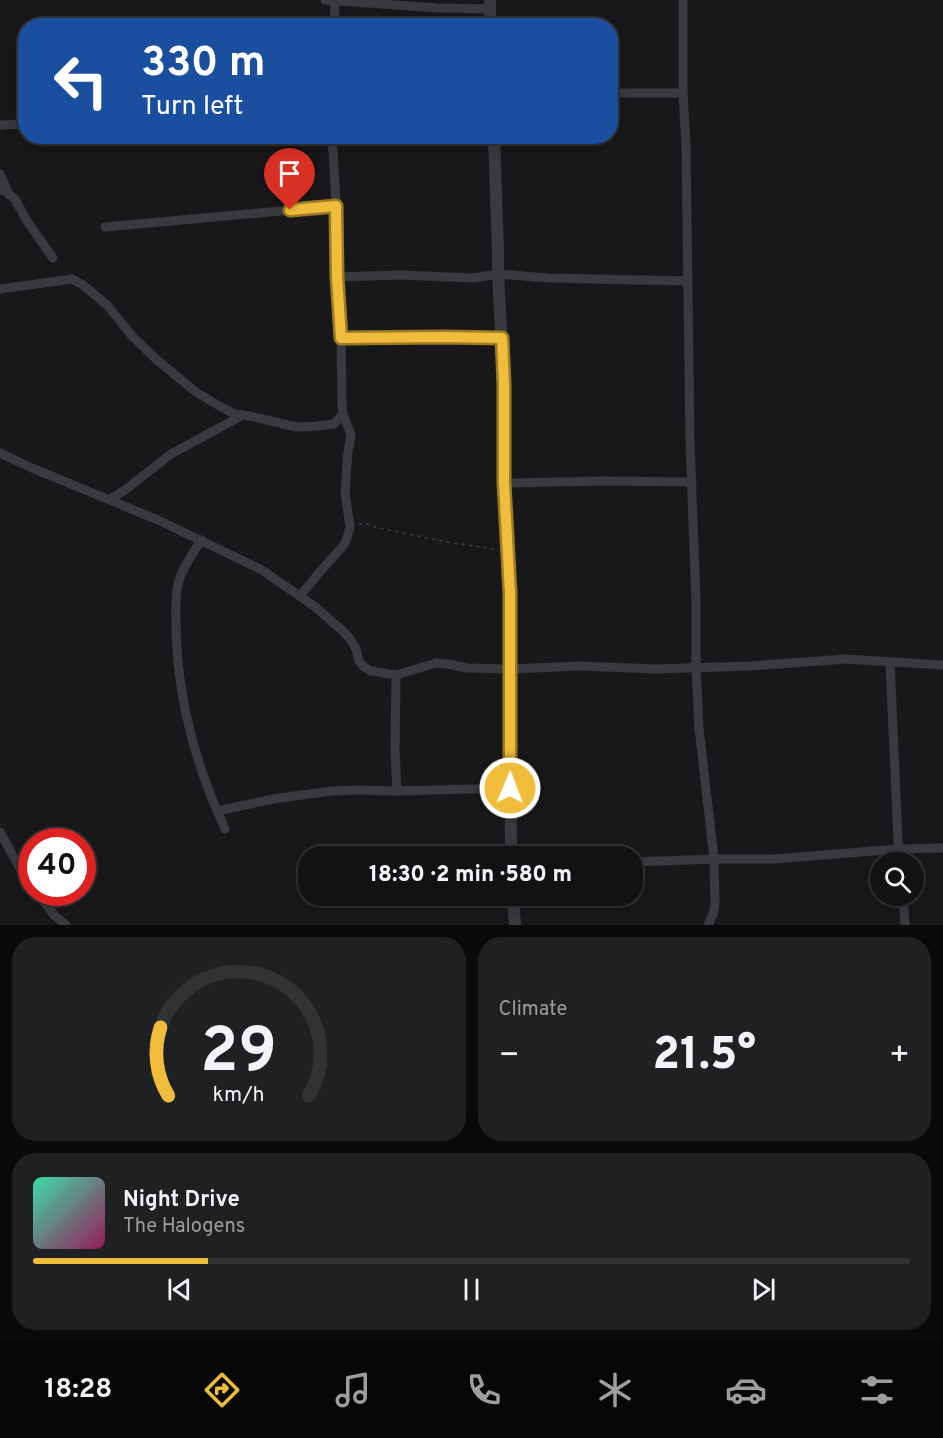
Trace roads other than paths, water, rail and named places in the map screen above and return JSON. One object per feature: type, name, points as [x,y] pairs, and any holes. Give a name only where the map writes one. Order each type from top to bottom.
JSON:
[{"type":"street","points":[[326,0],[438,8],[490,5]]},
{"type":"street","points":[[334,18],[335,0]]},
{"type":"street","points":[[683,0],[683,93],[696,667],[699,728],[714,859],[715,902],[714,912],[708,925]]},
{"type":"street","points":[[618,93],[683,93]]},
{"type":"street","points":[[0,125],[18,124]]},
{"type":"street","points":[[300,596],[343,546],[350,527],[345,492],[351,435],[343,414],[332,144]]},
{"type":"street","points":[[495,144],[511,669],[511,846]]},
{"type":"street","points":[[0,174],[5,192],[15,199],[27,221],[53,258]]},
{"type":"street","points":[[105,227],[336,206]]},
{"type":"street","points":[[337,277],[400,275],[473,278],[498,274],[548,278],[687,281]]},
{"type":"street","points":[[0,289],[72,279],[107,305],[133,338],[156,360],[196,392],[235,414],[296,427],[334,424],[343,414]]},
{"type":"street","points":[[341,338],[502,338]]},
{"type":"street","points":[[110,499],[171,454],[243,415]]},
{"type":"street","points":[[0,453],[110,499],[262,570],[300,596],[336,625],[350,639],[359,661],[371,671],[396,675],[436,663],[466,668],[511,669],[579,666],[655,669],[750,666],[846,659],[943,665]]},
{"type":"street","points":[[504,483],[692,482]]},
{"type":"street","points":[[201,540],[186,564],[178,585],[176,650],[190,727],[210,795],[225,829]]},
{"type":"street","points":[[890,663],[898,852]]},
{"type":"street","points":[[396,675],[397,791]]},
{"type":"street","points":[[217,811],[273,799],[332,791],[510,788]]},
{"type":"street","points":[[0,832],[18,865]]},
{"type":"street","points":[[643,862],[774,859],[898,849],[943,848]]},
{"type":"street","points":[[47,906],[66,925]]},
{"type":"street","points":[[514,906],[515,925]]},
{"type":"street","points":[[904,906],[905,925]]}]
